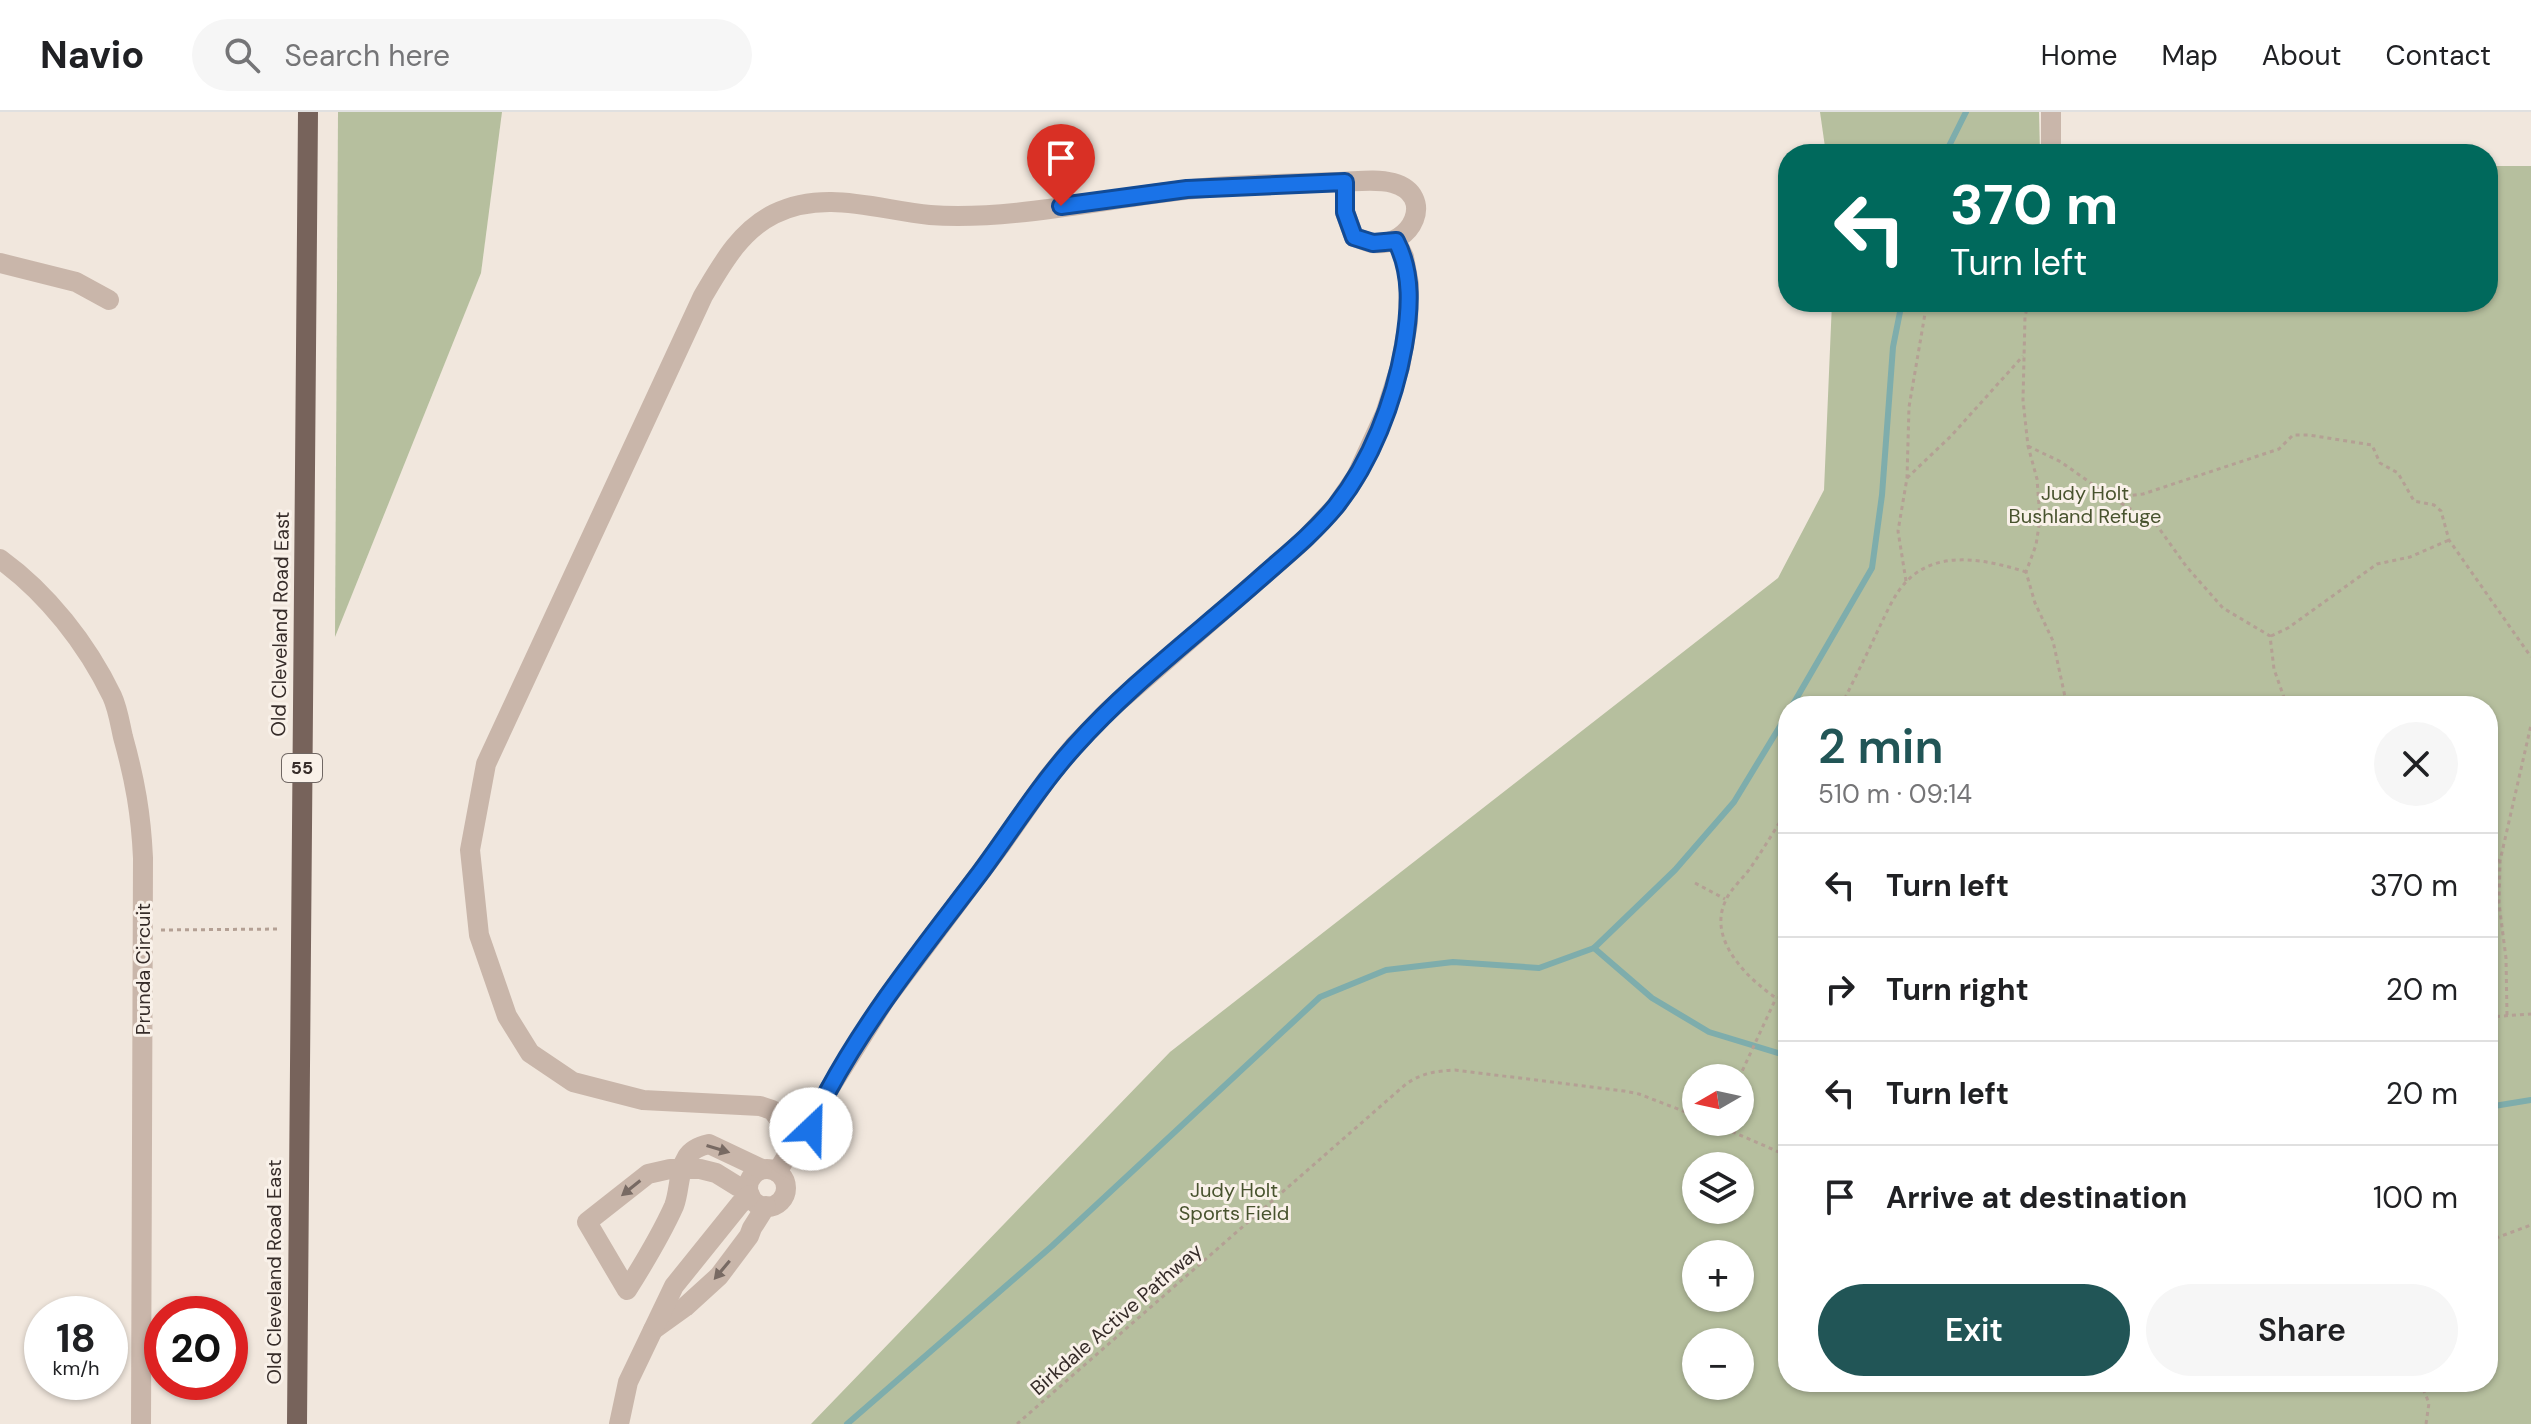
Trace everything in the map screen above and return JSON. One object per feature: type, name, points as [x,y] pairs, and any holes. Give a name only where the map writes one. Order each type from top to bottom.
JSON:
[{"type":"main road","name":"Old Cleveland Road East","points":[[297,1424],[308,112]]},
{"type":"street","points":[[2051,112],[2051,144]]},
{"type":"street","points":[[1345,182],[1345,212],[1354,237],[1373,243],[1396,241],[1410,230],[1416,219],[1415,202],[1408,191],[1393,183],[1345,182],[1187,189],[998,214],[942,216],[903,212],[853,201],[805,204],[774,214],[748,231],[731,251],[703,296],[486,764],[470,850],[479,935],[507,1016],[530,1053],[573,1082],[643,1100],[760,1106],[772,1110],[790,1133],[802,1135],[811,1129],[828,1091],[885,1000],[1074,746],[1109,710],[1304,540],[1336,506],[1356,477],[1385,414],[1400,367],[1405,338],[1409,284],[1404,257],[1396,241]]},
{"type":"street","points":[[0,263],[76,282],[109,300]]},
{"type":"street","name":"Prunda Circuit","points":[[0,559],[67,624],[113,698],[138,799],[143,858],[141,1424]]},
{"type":"street","points":[[650,1333],[719,1276],[749,1236],[755,1197],[753,1175],[770,1171],[788,1154],[790,1133]]},
{"type":"street","points":[[682,1170],[675,1203],[627,1290],[587,1222],[648,1174],[670,1169],[682,1170],[700,1169],[716,1173],[755,1197],[781,1201],[785,1191],[784,1181],[770,1171],[709,1144],[698,1147],[688,1155],[682,1170]]},
{"type":"street","points":[[619,1424],[628,1382],[674,1286],[740,1204],[755,1197]]},
{"type":"path","points":[[1906,581],[1898,531],[1907,478],[1909,407],[1925,312]]},
{"type":"path","points":[[2026,312],[2023,400],[2028,446],[2037,479],[2040,519],[2036,545],[2026,572],[2035,603],[2053,641],[2065,696]]},
{"type":"path","points":[[1907,478],[1951,436],[2023,356]]},
{"type":"path","points":[[2112,498],[2143,494],[2279,449],[2293,435],[2372,445],[2380,463],[2398,473],[2414,501],[2434,505],[2441,511],[2449,540],[2531,657]]},
{"type":"path","points":[[2028,446],[2061,462],[2156,524],[2186,566],[2223,608],[2270,636]]},
{"type":"path","points":[[2270,636],[2288,628],[2377,564],[2410,557],[2449,540]]},
{"type":"path","points":[[1846,696],[1892,603],[1906,581],[1921,570],[1947,560],[1977,561],[2026,572]]},
{"type":"path","points":[[2270,636],[2274,669],[2283,696]]},
{"type":"path","points":[[2507,1015],[2506,958],[2499,903],[2500,861],[2531,725]]},
{"type":"path","points":[[1746,1064],[1776,998],[1761,988],[1739,964],[1723,940],[1719,918],[1725,899],[1749,870],[1778,825]]},
{"type":"path","points":[[1695,883],[1725,899]]},
{"type":"path","points":[[143,930],[301,929]]},
{"type":"path","points":[[2498,1016],[2531,1014]]},
{"type":"path","name":"Birkdale Active Pathway","points":[[1017,1424],[1419,1076],[1455,1070],[1624,1091],[1682,1111]]},
{"type":"path","points":[[1744,1136],[1778,1151]]},
{"type":"path","points":[[2498,1237],[2531,1225]]},
{"type":"path","points":[[2424,1392],[2429,1403],[2426,1424]]},
{"type":"green space","points":[[338,112],[502,112],[481,273],[335,637]]},
{"type":"green space","points":[[1820,112],[2039,112],[2040,144],[1825,144]]},
{"type":"green space","points":[[2498,166],[2531,166],[2531,1424],[811,1424],[1170,1052],[1778,578],[1824,490],[1832,312],[2498,312]]},
{"type":"waterway","points":[[1950,144],[1966,112]]},
{"type":"waterway","points":[[1798,696],[1872,568],[1882,495],[1893,347],[1900,312]]},
{"type":"waterway","points":[[847,1424],[1052,1246],[1320,997],[1386,970],[1453,962],[1539,968],[1594,948],[1675,870],[1734,802],[1778,729]]},
{"type":"waterway","points":[[1594,948],[1652,998],[1709,1032],[1778,1053]]},
{"type":"waterway","points":[[2498,1105],[2531,1100]]},
{"type":"route","points":[[811,1129],[828,1091],[885,1000],[1074,746],[1109,710],[1304,540],[1336,506],[1372,446],[1400,367],[1408,323],[1409,284],[1404,257],[1396,241],[1373,243],[1354,237],[1345,212],[1345,182],[1187,189],[1061,206]]},
{"type":"park label","name":"Judy Holt Bushland Refuge","points":[[2085,504]]},
{"type":"park label","name":"Judy Holt Sports Field","points":[[1234,1202]]}]
